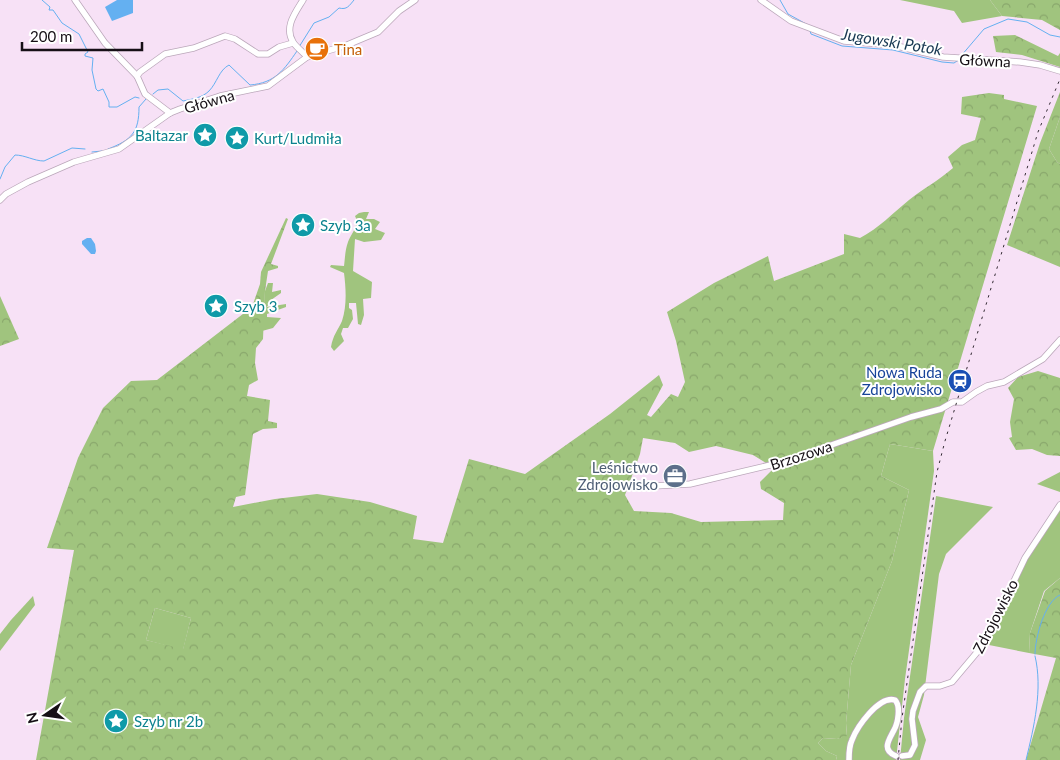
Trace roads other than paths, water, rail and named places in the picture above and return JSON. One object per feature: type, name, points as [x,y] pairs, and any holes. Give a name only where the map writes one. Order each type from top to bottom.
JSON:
[{"type":"street","points":[[75,0],[105,43],[137,76],[145,94],[170,113]]},
{"type":"street","points":[[304,0],[291,20],[289,33],[307,57]]},
{"type":"street","name":"Główna","points":[[0,200],[6,194],[28,182],[74,162],[115,151],[170,113],[220,96],[268,86],[307,57],[347,45],[373,34],[382,28],[398,11],[415,0]]},
{"type":"street","name":"Główna","points":[[761,0],[781,16],[844,42],[888,44],[930,54],[956,58],[1003,60],[1040,65],[1060,71]]},
{"type":"street","points":[[137,76],[165,54],[194,48],[225,36],[236,39],[258,54],[268,54],[279,48],[297,46]]},
{"type":"street","name":"Brzozowa","points":[[635,487],[690,484],[776,464],[912,416],[941,408],[953,402],[962,402],[987,386],[1004,382],[1043,359],[1060,340]]},
{"type":"street","name":"Zdrojowisko","points":[[849,760],[852,738],[877,704],[893,698],[898,706],[895,727],[888,738],[887,745],[890,752],[899,756],[910,755],[915,745],[913,711],[920,692],[926,686],[940,686],[952,682],[984,644],[1025,558],[1060,505]]},
{"type":"water","points":[[117,0],[133,0],[133,13],[112,21],[105,7]]},
{"type":"water","points":[[91,238],[95,244],[95,254],[91,254],[82,244],[82,241]]},
{"type":"waterway","points":[[42,0],[50,7],[49,10],[53,10],[62,23],[79,34],[88,52],[85,56],[93,58],[92,70],[96,89],[98,91],[103,89],[109,102],[109,107],[117,107],[135,97],[139,98]]},
{"type":"waterway","name":"Jugowski Potok","points":[[299,47],[314,23],[329,17],[339,8],[348,7],[354,0]]},
{"type":"waterway","name":"Jugowski Potok","points":[[780,0],[788,14],[808,25]]},
{"type":"waterway","name":"Jugowski Potok","points":[[961,56],[984,29],[1008,19],[1027,22],[1050,35],[1060,37]]},
{"type":"waterway","name":"Jugowski Potok","points":[[810,31],[811,34],[842,46],[893,50],[942,62],[954,63],[957,61]]},
{"type":"waterway","name":"Jugowski Potok","points":[[153,94],[158,90],[168,89],[183,101],[200,97],[209,91],[223,70],[229,65],[250,85],[266,82],[278,74],[297,51]]},
{"type":"waterway","name":"Jugowski Potok","points":[[108,149],[123,142],[136,129],[139,107],[146,99]]},
{"type":"waterway","name":"Jugowski Potok","points":[[0,179],[5,167],[15,155],[44,161],[72,148],[85,149]]},
{"type":"waterway","name":"Jugowski Potok","points":[[92,152],[102,151]]},
{"type":"waterway","points":[[1035,654],[1039,630],[1045,612],[1050,604],[1060,595]]},
{"type":"waterway","points":[[1026,760],[1038,695],[1035,656]]},
{"type":"railway","points":[[898,760],[902,718],[937,472],[1038,132],[1060,79]]},
{"type":"place","name":"Tina","points":[[317,49]]},
{"type":"place","name":"Baltazar","points":[[205,135]]},
{"type":"place","name":"Kurt/Ludmiła","points":[[237,138]]},
{"type":"place","name":"Szyb 3a","points":[[303,225]]},
{"type":"place","name":"Szyb 3","points":[[216,306]]},
{"type":"place","name":"Nowa Ruda Zdrojowisko","points":[[960,381]]},
{"type":"place","name":"Leśnictwo Zdrojowisko","points":[[675,476]]},
{"type":"place","name":"Szyb nr 2b","points":[[116,721]]}]
